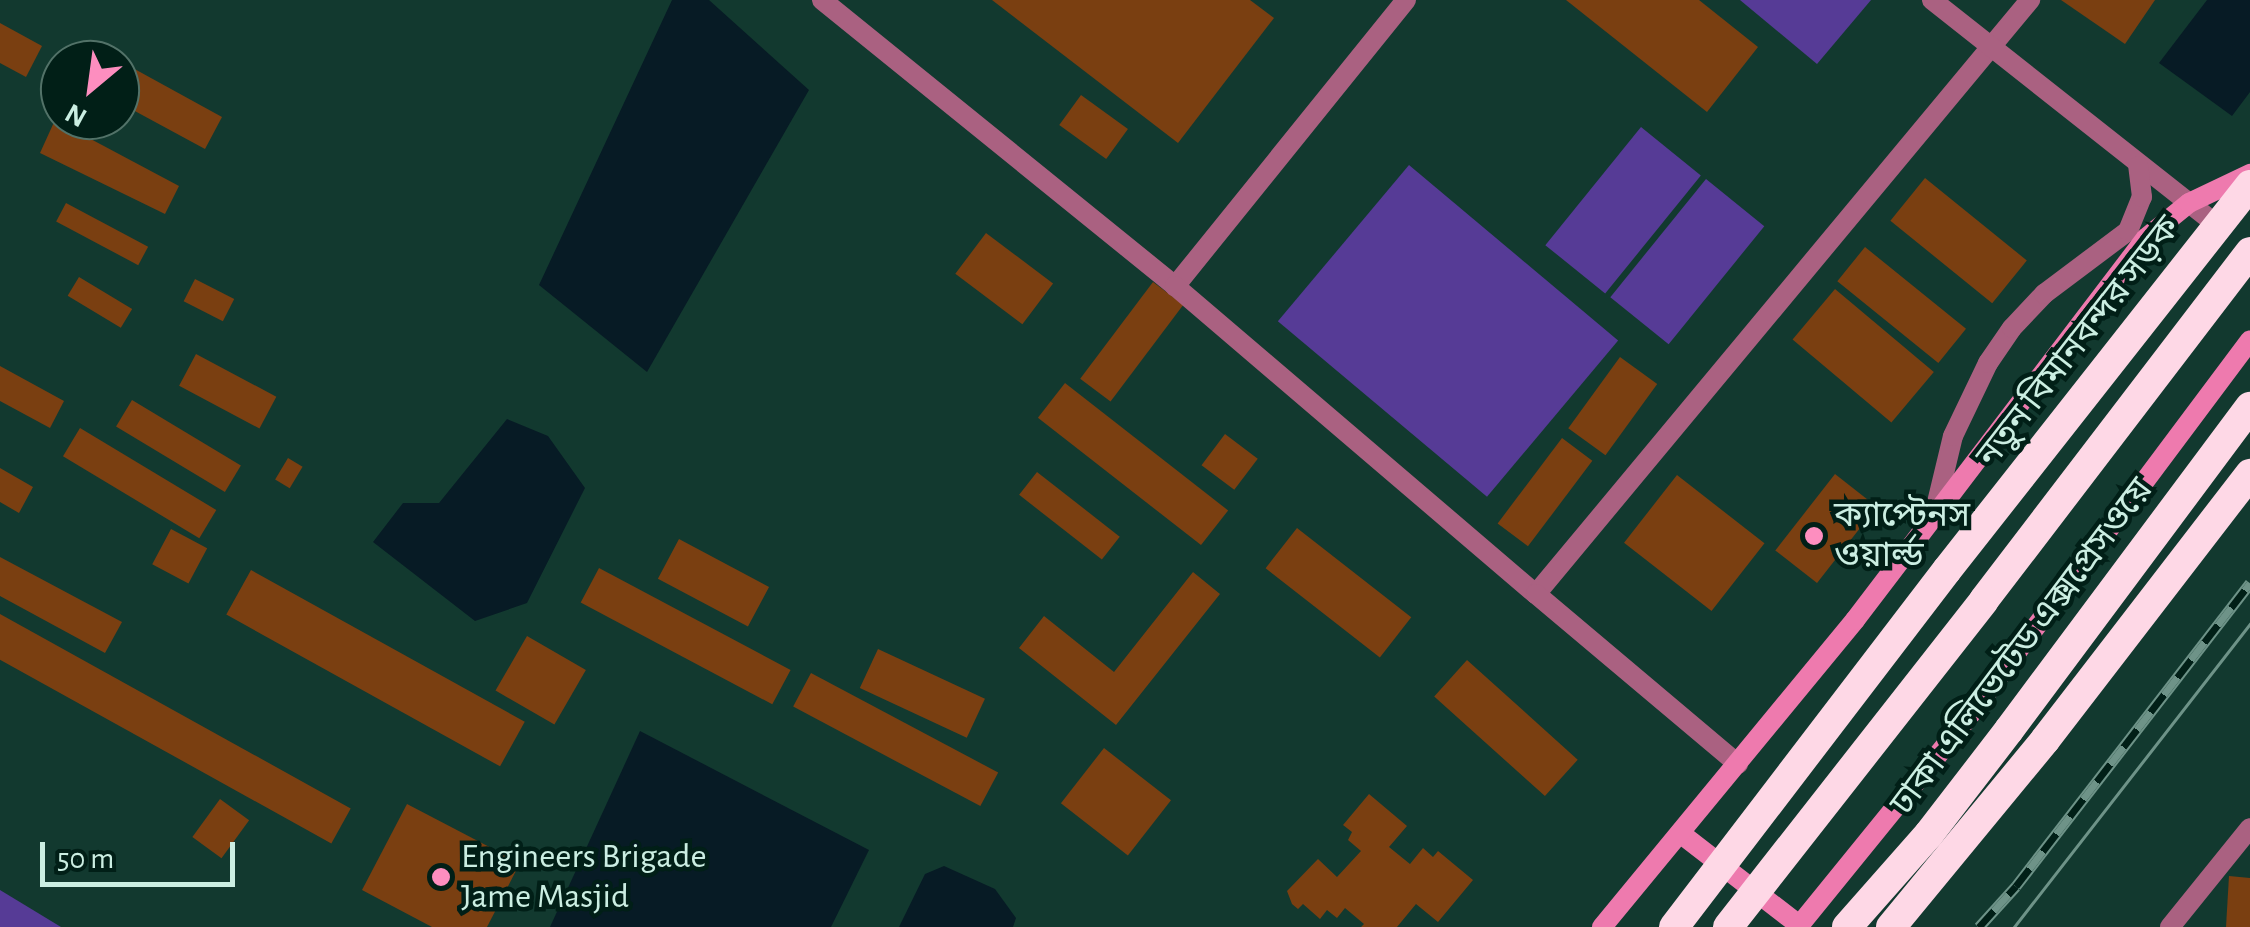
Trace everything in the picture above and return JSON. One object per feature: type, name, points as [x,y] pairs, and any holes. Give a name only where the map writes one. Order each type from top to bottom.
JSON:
[{"type":"highway","name":"নতুন বিমানবন্দর সড়ক","points":[[1674,927],[1946,570],[2250,185]]},
{"type":"highway","points":[[1728,927],[2250,252]]},
{"type":"highway","name":"ঢাকা এলিভেটেড এক্সপ্রেসওয়ে","points":[[1847,927],[1975,775],[2250,407]]},
{"type":"highway","name":"ঢাকা এলিভেটেড এক্সপ্রেসওয়ে","points":[[1892,927],[2045,740],[2250,474]]},
{"type":"main road","points":[[1602,927],[1738,764],[1934,517],[2146,238],[2188,203],[2250,174]]},
{"type":"main road","points":[[1680,833],[1798,926],[1966,720],[2250,340]]},
{"type":"street","points":[[822,0],[1175,286],[1738,764]]},
{"type":"street","points":[[1175,286],[1406,0]]},
{"type":"street","points":[[1932,0],[2218,226]]},
{"type":"street","points":[[1536,594],[2030,0]]},
{"type":"street","points":[[2128,231],[2142,198],[2138,166]]},
{"type":"street","points":[[1934,517],[1953,436],[1996,351],[2044,294],[2128,231],[2188,203]]},
{"type":"street","points":[[2170,927],[2250,828]]},
{"type":"shaded area","points":[[1740,0],[1871,0],[1817,64]]},
{"type":"shaded area","points":[[1641,127],[1701,175],[1605,294],[1545,245]]},
{"type":"shaded area","points":[[1409,165],[1618,340],[1487,497],[1278,321]]},
{"type":"shaded area","points":[[1706,179],[1764,226],[1669,344],[1610,297]]},
{"type":"shaded area","points":[[0,890],[61,927],[0,927]]},
{"type":"water","points":[[672,0],[709,0],[809,90],[647,372],[539,285]]},
{"type":"water","points":[[2207,0],[2250,0],[2250,92],[2232,116],[2159,63]]},
{"type":"water","points":[[507,419],[548,436],[585,488],[527,603],[475,621],[373,542],[403,503],[439,503]]},
{"type":"water","points":[[640,731],[869,850],[831,927],[550,927]]},
{"type":"water","points":[[944,866],[995,889],[1016,918],[1013,927],[899,927],[925,874]]},
{"type":"building","points":[[992,0],[1250,0],[1274,18],[1178,143]]},
{"type":"building","points":[[1566,0],[1699,0],[1758,47],[1707,112]]},
{"type":"building","points":[[2061,0],[2155,0],[2125,44]]},
{"type":"building","points":[[0,23],[40,45],[26,77],[0,63]]},
{"type":"building","points":[[140,72],[222,117],[205,149],[140,114]]},
{"type":"building","points":[[1081,95],[1128,129],[1106,159],[1059,125]]},
{"type":"building","points":[[46,140],[93,140],[179,186],[165,214],[40,153]]},
{"type":"building","points":[[1925,178],[2027,260],[1992,303],[1890,221]]},
{"type":"building","points":[[66,203],[148,247],[138,265],[56,222]]},
{"type":"building","points":[[986,233],[1053,284],[1022,324],[955,274]]},
{"type":"building","points":[[1865,247],[1966,329],[1938,363],[1837,281]]},
{"type":"building","points":[[79,277],[132,309],[121,328],[68,296]]},
{"type":"building","points":[[195,279],[234,299],[223,321],[184,301]]},
{"type":"building","points":[[1153,282],[1183,305],[1111,402],[1080,379]]},
{"type":"building","points":[[1835,289],[1934,372],[1891,422],[1793,340]]},
{"type":"building","points":[[196,354],[276,397],[259,429],[179,386]]},
{"type":"building","points":[[1620,357],[1657,384],[1605,455],[1568,428]]},
{"type":"building","points":[[0,366],[64,401],[50,428],[0,401]]},
{"type":"building","points":[[1065,383],[1228,510],[1201,545],[1038,418]]},
{"type":"building","points":[[132,400],[241,465],[225,492],[116,427]]},
{"type":"building","points":[[80,428],[216,510],[199,538],[63,456]]},
{"type":"building","points":[[1225,434],[1258,459],[1234,490],[1202,465]]},
{"type":"building","points":[[1562,438],[1592,461],[1528,546],[1498,523]]},
{"type":"building","points":[[288,458],[303,467],[290,488],[275,479]]},
{"type":"building","points":[[0,468],[33,487],[19,513],[0,502]]},
{"type":"building","points":[[1037,472],[1120,537],[1102,559],[1019,495]]},
{"type":"building","points":[[1835,474],[1877,507],[1817,583],[1775,550]]},
{"type":"building","points":[[1677,475],[1764,543],[1712,611],[1624,543]]},
{"type":"building","points":[[1297,528],[1411,617],[1380,657],[1266,568]]},
{"type":"building","points":[[171,529],[207,548],[188,584],[152,564]]},
{"type":"building","points":[[679,539],[769,587],[748,627],[658,579]]},
{"type":"building","points":[[0,557],[122,622],[105,653],[0,596]]},
{"type":"building","points":[[599,568],[791,670],[772,704],[581,602]]},
{"type":"building","points":[[251,570],[525,722],[500,766],[226,615]]},
{"type":"building","points":[[1193,572],[1220,594],[1116,725],[1019,648],[1044,616],[1114,672]]},
{"type":"building","points":[[0,614],[351,808],[331,843],[0,660]]},
{"type":"building","points":[[527,636],[586,670],[554,725],[496,691]]},
{"type":"building","points":[[878,649],[985,699],[967,738],[860,688]]},
{"type":"building","points":[[1467,660],[1578,760],[1545,796],[1434,696]]},
{"type":"building","points":[[811,673],[998,773],[980,806],[793,707]]},
{"type":"building","points":[[1104,748],[1171,800],[1128,855],[1061,803]]},
{"type":"building","points":[[1369,794],[1407,826],[1389,847],[1410,864],[1423,848],[1433,857],[1438,851],[1473,880],[1438,922],[1416,904],[1397,927],[1361,927],[1364,924],[1345,908],[1337,918],[1327,910],[1320,919],[1303,904],[1298,909],[1292,904],[1287,891],[1318,859],[1337,877],[1361,851],[1348,840],[1352,832],[1343,825]]},
{"type":"building","points":[[220,799],[249,820],[221,858],[192,837]]},
{"type":"building","name":"Engineers Brigade Jame Masjid","points":[[407,804],[520,863],[487,927],[432,927],[362,890]]},
{"type":"building","points":[[2229,876],[2250,878],[2250,927],[2226,927]]},
{"type":"tram line","points":[[2014,927],[2250,624]]},
{"type":"railway","points":[[1979,927],[2016,886],[2250,583]]},
{"type":"place","name":"ক্যাপ্টেনস ওয়ার্ল্ড","points":[[1814,536]]},
{"type":"place","name":"Engineers Brigade Jame Masjid","points":[[441,877]]}]
